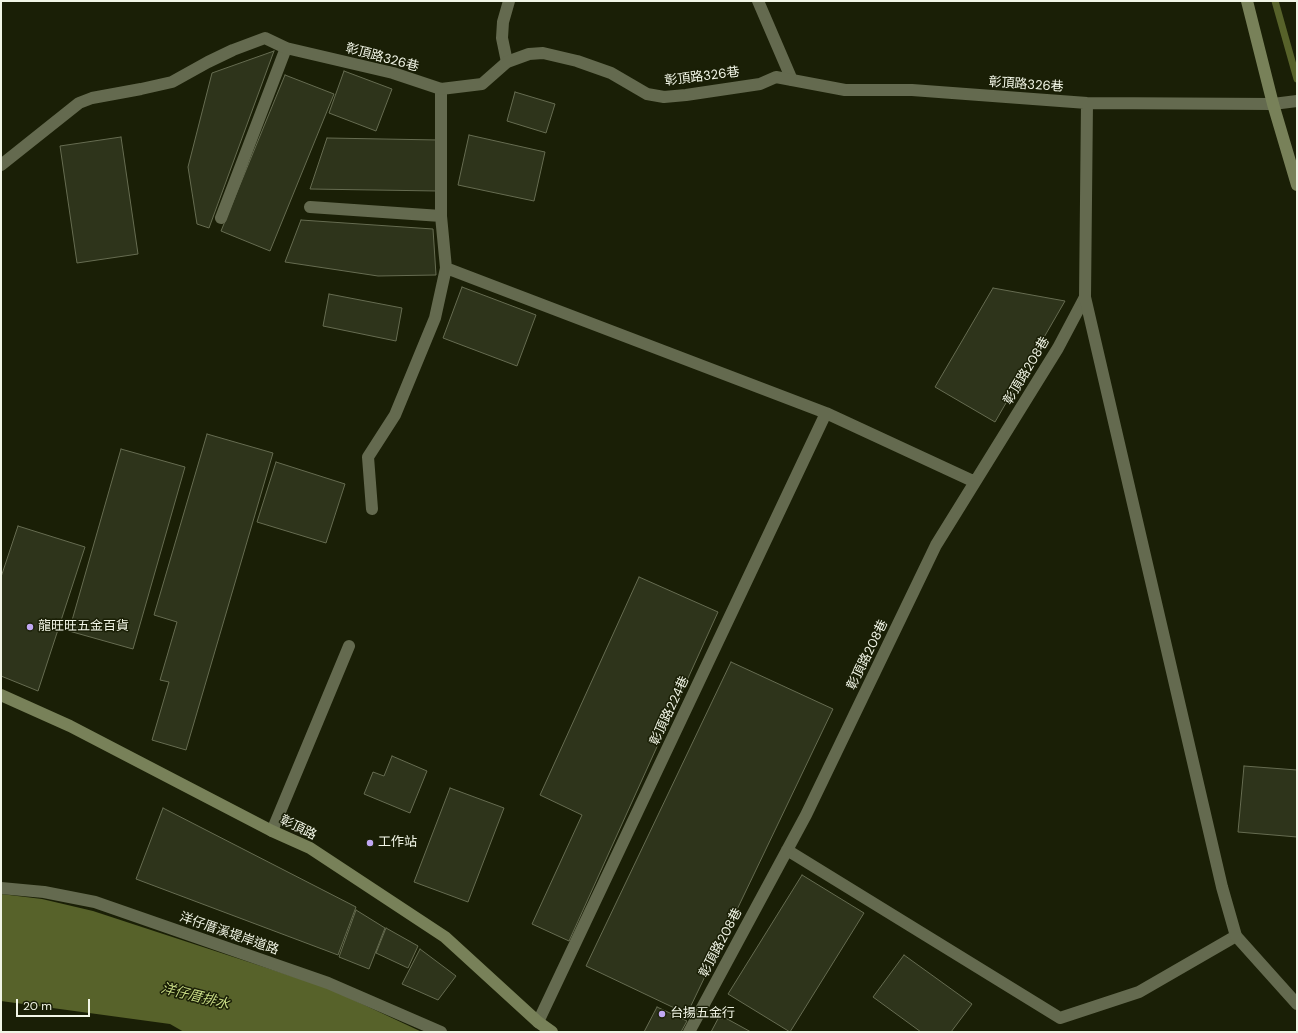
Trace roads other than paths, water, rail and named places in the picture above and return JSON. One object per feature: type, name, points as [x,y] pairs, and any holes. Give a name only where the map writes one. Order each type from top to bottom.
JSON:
[{"type":"street","points":[[507,62],[502,38],[503,22],[508,1]]},
{"type":"street","points":[[758,1],[792,80]]},
{"type":"street","points":[[1247,1],[1273,104],[1297,185]]},
{"type":"street","name":"彰頂路326巷","points":[[1,165],[79,103],[92,98],[172,82],[233,50],[265,38],[286,48],[393,73],[441,89],[482,84],[507,62],[529,54],[543,53],[577,61],[612,73],[647,94],[664,97],[760,84],[776,77],[844,90],[912,90],[1087,103],[1273,104],[1292,101]]},
{"type":"street","points":[[221,218],[286,48]]},
{"type":"street","points":[[372,509],[368,457],[395,415],[435,318],[446,268],[441,216],[441,89]]},
{"type":"street","points":[[1087,103],[1085,297],[1222,887],[1236,936],[1297,1004]]},
{"type":"street","points":[[310,207],[441,216]]},
{"type":"street","points":[[446,268],[826,413],[975,482]]},
{"type":"street","name":"彰頂路208巷","points":[[689,1032],[809,808],[936,545],[1058,348],[1085,297]]},
{"type":"street","name":"彰頂路224巷","points":[[538,1022],[826,413]]},
{"type":"street","points":[[272,830],[349,646]]},
{"type":"street","name":"彰頂路","points":[[1,695],[70,726],[310,848],[445,937],[538,1022],[552,1032]]},
{"type":"street","points":[[787,850],[1060,1018],[1139,992],[1236,936]]},
{"type":"street","name":"洋仔厝溪堤岸道路","points":[[1,888],[44,892],[96,902],[328,983],[441,1032]]},
{"type":"water","name":"洋仔厝排水","points":[[1,894],[42,899],[93,911],[328,988],[422,1032],[184,1032],[170,1024],[1,1001]]},
{"type":"waterway","points":[[1275,1],[1297,79]]},
{"type":"place","name":"龍旺旺五金百貨","points":[[30,627]]},
{"type":"place","name":"工作站","points":[[370,843]]},
{"type":"place","name":"台揚五金行","points":[[662,1014]]}]
